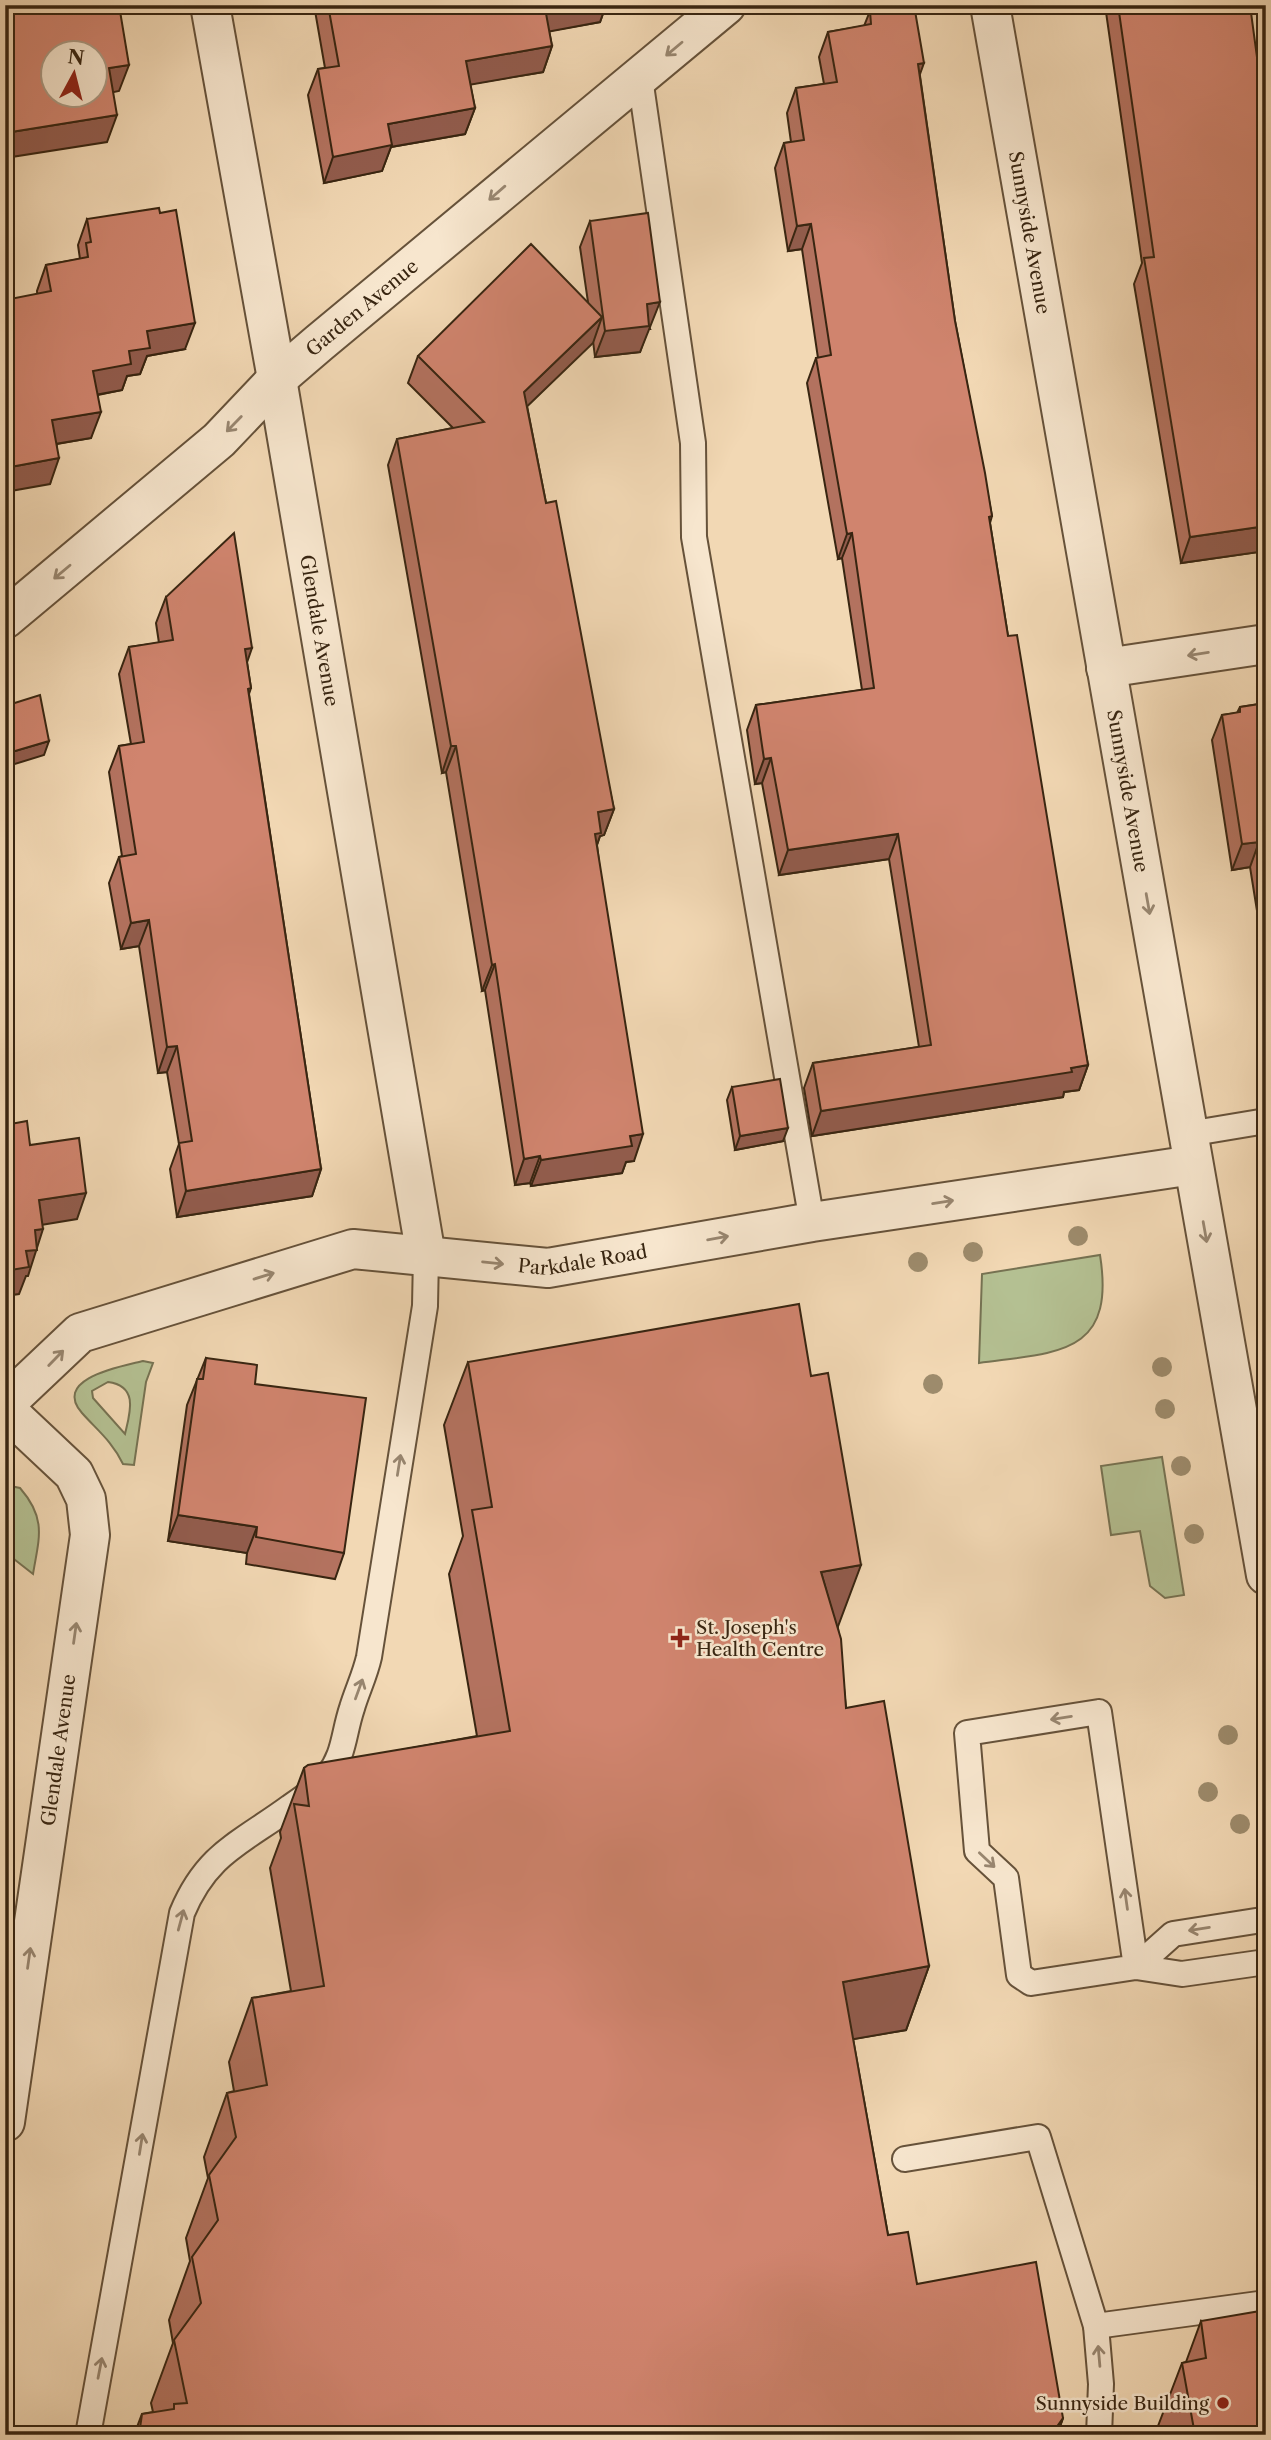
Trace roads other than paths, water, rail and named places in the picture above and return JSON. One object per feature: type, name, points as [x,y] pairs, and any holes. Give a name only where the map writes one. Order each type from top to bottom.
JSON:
[{"type":"street","name":"Glendale Avenue","points":[[210,5],[277,379],[426,1256]]},
{"type":"street","name":"Garden Avenue","points":[[5,619],[219,440],[277,379],[726,5]]},
{"type":"street","name":"Sunnyside Avenue","points":[[990,5],[1191,1150],[1261,1519],[1266,1575]]},
{"type":"street","points":[[1106,668],[1266,644]]},
{"type":"street","name":"Parkdale Road","points":[[5,1406],[80,1334],[353,1249],[548,1268],[812,1222],[1191,1150]]},
{"type":"street","name":"Glendale Avenue","points":[[5,1406],[74,1474],[86,1499],[90,1535],[5,2122]]},
{"type":"lane","points":[[640,78],[693,443],[694,537],[812,1222]]},
{"type":"lane","points":[[1191,1150],[1266,1121]]},
{"type":"lane","points":[[88,2435],[182,1913],[194,1885],[210,1864],[226,1849],[311,1792],[326,1779],[342,1755],[352,1707],[369,1657],[425,1306],[426,1256]]},
{"type":"lane","points":[[1136,1967],[1098,1712],[967,1733],[977,1851],[1006,1878],[1018,1975],[1031,1983],[1136,1967],[1182,1974],[1266,1962]]},
{"type":"lane","points":[[1136,1967],[1173,1934],[1262,1920],[1266,1922]]},
{"type":"lane","points":[[905,2159],[1038,2137],[1096,2326],[1101,2384],[1099,2435]]},
{"type":"lane","points":[[1096,2326],[1266,2303]]},
{"type":"place","name":"St. Joseph's Health Centre","points":[[680,1638]]},
{"type":"place","name":"Sunnyside Building","points":[[1223,2403]]}]
